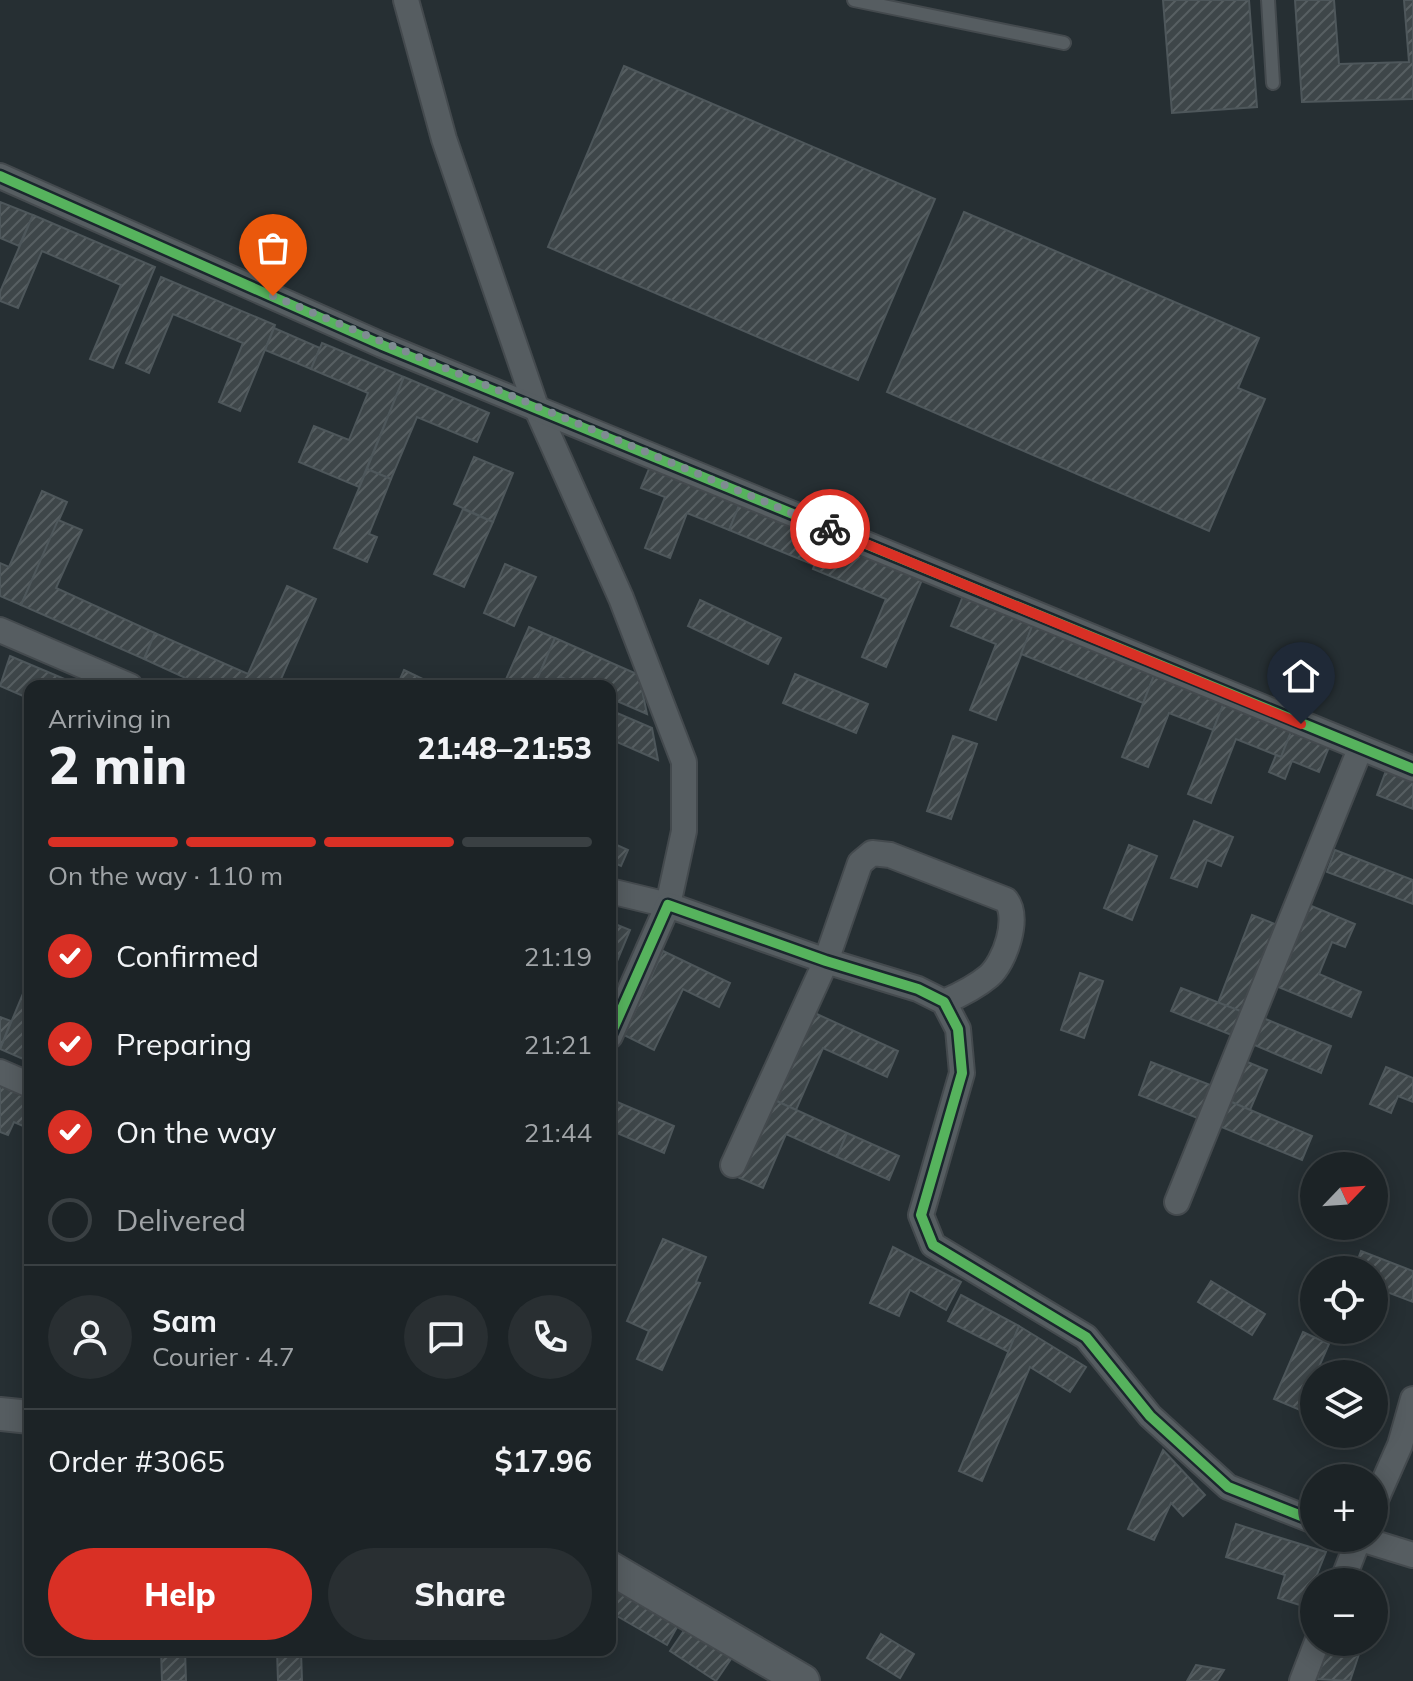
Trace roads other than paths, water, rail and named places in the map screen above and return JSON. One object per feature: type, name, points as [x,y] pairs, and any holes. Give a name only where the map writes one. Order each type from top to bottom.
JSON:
[{"type":"street","points":[[406,0],[444,139],[536,407],[621,598],[684,762],[684,831],[668,905],[616,1022]]},
{"type":"street","points":[[0,176],[382,345],[1413,769]]},
{"type":"street","points":[[0,630],[116,680]]},
{"type":"street","points":[[1177,1202],[1360,749]]},
{"type":"street","points":[[733,1165],[826,961],[860,863],[872,853],[890,855],[1006,900],[1012,906],[1014,926],[993,973],[944,1002]]},
{"type":"street","points":[[616,892],[668,905],[826,961],[918,989],[944,1002],[958,1029],[962,1073],[921,1215],[933,1245],[1086,1337],[1150,1416],[1228,1487],[1300,1515]]},
{"type":"street","points":[[0,1072],[24,1082]]},
{"type":"street","points":[[1388,1472],[1400,1445],[1413,1399]]},
{"type":"street","points":[[0,1414],[24,1416]]},
{"type":"street","points":[[1388,1547],[1413,1555]]},
{"type":"street","points":[[616,1572],[803,1681]]},
{"type":"street","points":[[1302,1681],[1312,1656]]},
{"type":"lane","points":[[854,0],[1064,43]]},
{"type":"lane","points":[[1268,0],[1273,83]]}]
